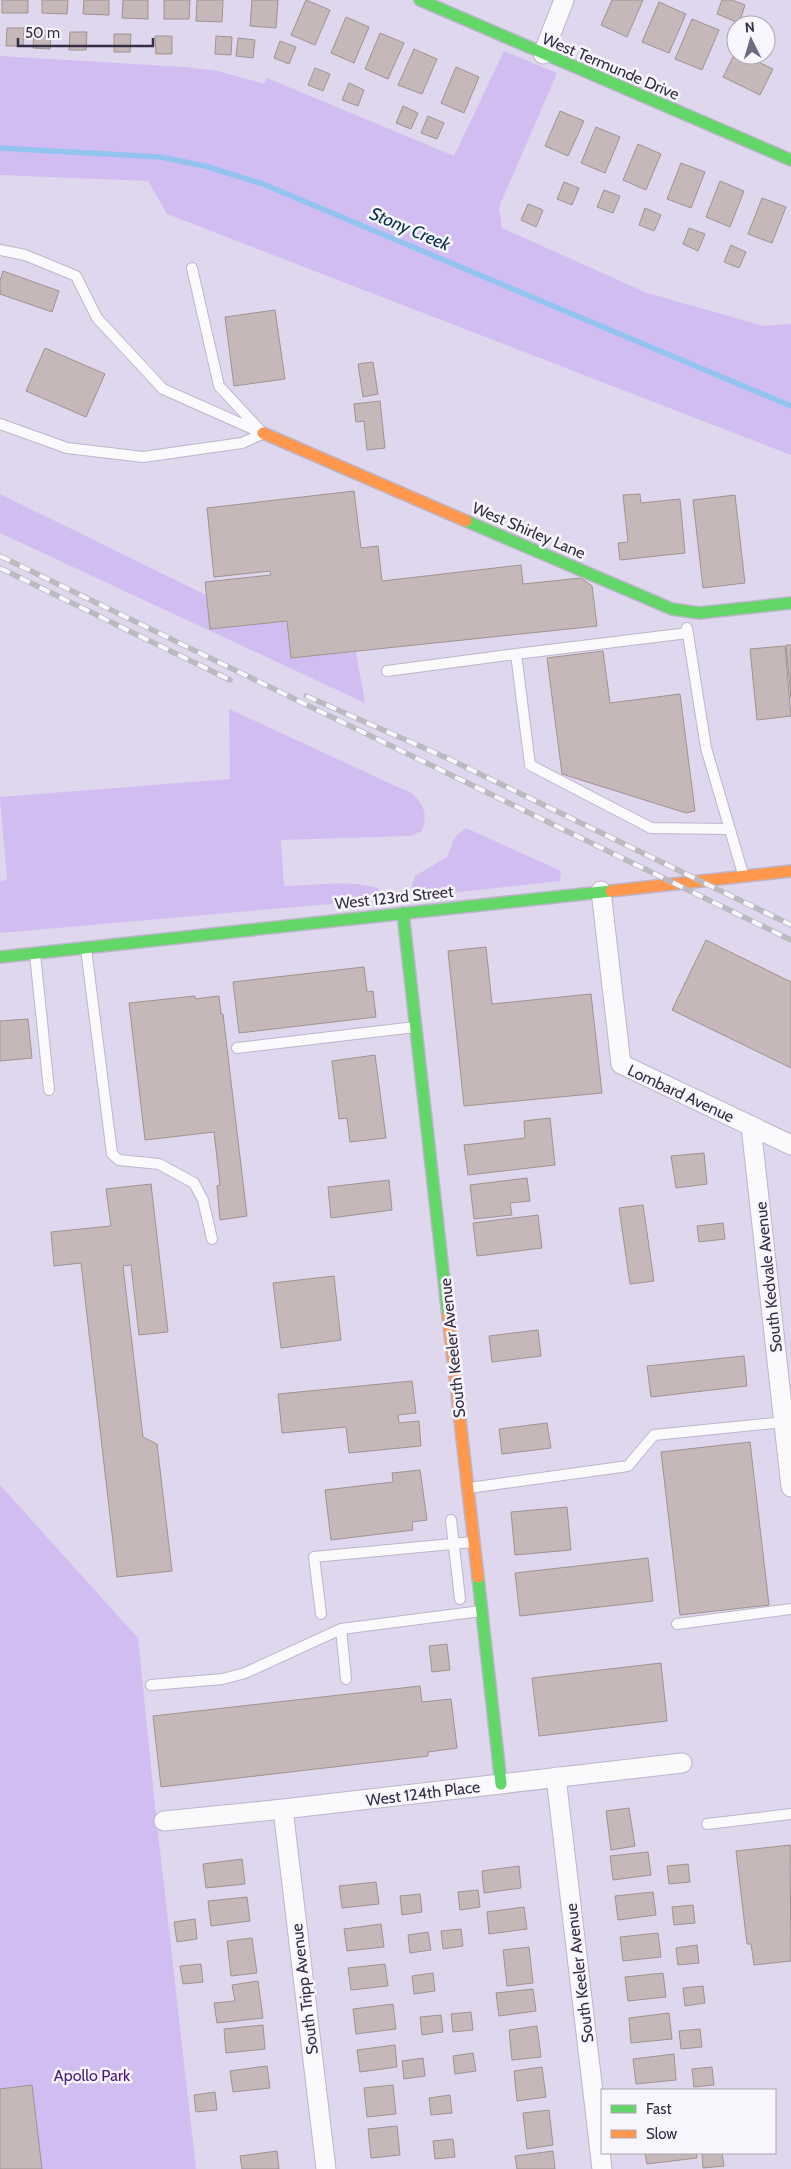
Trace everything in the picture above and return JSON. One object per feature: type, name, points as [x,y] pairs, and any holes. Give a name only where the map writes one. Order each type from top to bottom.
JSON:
[{"type":"street","name":"West Termunde Drive","points":[[420,0],[791,160]]},
{"type":"street","points":[[543,54],[564,0]]},
{"type":"street","name":"West Shirley Lane","points":[[263,433],[672,609],[699,613],[791,604]]},
{"type":"street","name":"West 123rd Street","points":[[0,957],[791,871]]},
{"type":"street","name":"Lombard Avenue","points":[[600,891],[621,1064],[791,1144]]},
{"type":"street","name":"South Keeler Avenue","points":[[402,913],[501,1784]]},
{"type":"street","name":"South Kedvale Avenue","points":[[751,1126],[791,1487]]},
{"type":"street","name":"West 124th Place","points":[[164,1821],[283,1810],[556,1777],[682,1764]]},
{"type":"street","name":"South Keeler Avenue","points":[[556,1777],[602,2169]]},
{"type":"street","name":"South Tripp Avenue","points":[[283,1810],[326,2169]]},
{"type":"lane","points":[[0,250],[25,255],[76,276],[97,318],[163,389],[263,433]]},
{"type":"lane","points":[[192,268],[219,386],[263,433]]},
{"type":"lane","points":[[0,424],[67,448],[143,457],[242,443],[263,433]]},
{"type":"lane","points":[[685,612],[706,748],[743,875]]},
{"type":"lane","points":[[386,671],[688,633]]},
{"type":"lane","points":[[516,654],[530,765],[651,828],[729,830]]},
{"type":"lane","points":[[86,948],[112,1154],[119,1160],[159,1164],[194,1183],[203,1200],[212,1239]]},
{"type":"lane","points":[[35,953],[49,1090]]},
{"type":"lane","points":[[237,1048],[416,1027]]},
{"type":"lane","points":[[468,1488],[628,1466],[654,1435],[784,1422]]},
{"type":"lane","points":[[451,1520],[460,1599]]},
{"type":"lane","points":[[321,1614],[314,1558],[474,1542]]},
{"type":"lane","points":[[677,1624],[791,1609]]},
{"type":"lane","points":[[151,1685],[223,1679],[245,1673],[342,1629],[482,1611]]},
{"type":"lane","points":[[342,1629],[346,1678]]},
{"type":"lane","points":[[707,1824],[791,1814]]},
{"type":"green space","points":[[504,51],[557,73],[499,207],[502,228],[647,293],[764,326],[791,324],[791,455],[167,214],[148,181],[0,175],[0,56],[185,67],[218,71],[264,84],[267,78],[454,156]]},
{"type":"green space","points":[[0,494],[206,595],[210,629],[287,621],[291,658],[356,652],[365,703],[0,533]]},
{"type":"green space","points":[[229,709],[413,794],[417,798],[424,811],[425,820],[422,831],[410,836],[281,840],[284,886],[363,885],[378,888],[386,899],[0,933],[0,881],[7,880],[0,797],[230,779]]},
{"type":"green space","points":[[466,828],[561,871],[560,881],[413,897],[412,885],[415,876],[447,857],[455,837]]},
{"type":"green space","name":"Apollo Park","points":[[0,1485],[138,1638],[196,2169],[0,2169]]},
{"type":"building","points":[[2,0],[28,0],[28,13],[2,13]]},
{"type":"building","points":[[42,0],[68,0],[67,14],[42,13]]},
{"type":"building","points":[[84,0],[109,0],[109,15],[83,14]]},
{"type":"building","points":[[123,0],[148,0],[148,19],[122,18]]},
{"type":"building","points":[[164,0],[190,0],[189,19],[164,19]]},
{"type":"building","points":[[197,0],[223,0],[222,22],[196,21]]},
{"type":"building","points":[[252,0],[278,0],[276,28],[250,26]]},
{"type":"building","points":[[306,0],[330,10],[315,45],[291,35]]},
{"type":"building","points":[[612,0],[643,0],[627,37],[601,25]]},
{"type":"building","points":[[722,0],[732,0],[745,5],[742,15],[726,15],[726,18],[717,14]]},
{"type":"building","points":[[659,2],[686,14],[669,53],[642,42]]},
{"type":"building","points":[[346,17],[369,27],[354,63],[331,53]]},
{"type":"building","points":[[692,19],[719,30],[702,70],[675,59]]},
{"type":"building","points":[[7,28],[24,28],[23,46],[6,46]]},
{"type":"building","points":[[34,30],[51,31],[50,49],[33,48]]},
{"type":"building","points":[[70,32],[87,32],[86,50],[69,50]]},
{"type":"building","points":[[380,33],[404,43],[388,79],[365,69]]},
{"type":"building","points":[[114,34],[131,34],[130,52],[114,52]]},
{"type":"building","points":[[155,36],[172,36],[172,54],[156,54]]},
{"type":"building","points":[[216,36],[232,37],[231,55],[215,54]]},
{"type":"building","points":[[238,38],[255,40],[253,58],[236,56]]},
{"type":"building","points":[[280,41],[296,47],[289,64],[274,58]]},
{"type":"building","points":[[414,49],[437,59],[422,94],[398,85]]},
{"type":"building","points":[[729,65],[764,65],[773,69],[760,95],[723,77]]},
{"type":"building","points":[[456,67],[479,77],[464,113],[441,103]]},
{"type":"building","points":[[315,68],[330,74],[323,91],[308,85]]},
{"type":"building","points":[[349,83],[364,90],[358,106],[342,100]]},
{"type":"building","points":[[403,106],[418,113],[411,129],[396,123]]},
{"type":"building","points":[[560,111],[584,121],[568,156],[545,146]]},
{"type":"building","points":[[428,116],[444,123],[437,139],[421,133]]},
{"type":"building","points":[[596,127],[620,137],[605,173],[581,163]]},
{"type":"building","points":[[638,144],[661,154],[646,190],[623,180]]},
{"type":"building","points":[[681,163],[705,172],[691,208],[667,199]]},
{"type":"building","points":[[720,181],[744,191],[730,227],[706,217]]},
{"type":"building","points":[[564,182],[579,188],[572,205],[557,199]]},
{"type":"building","points":[[604,190],[620,196],[613,213],[597,207]]},
{"type":"building","points":[[762,198],[786,207],[772,243],[748,234]]},
{"type":"building","points":[[528,204],[543,210],[536,227],[521,220]]},
{"type":"building","points":[[645,208],[661,215],[654,231],[639,225]]},
{"type":"building","points":[[689,228],[705,234],[698,251],[683,244]]},
{"type":"building","points":[[731,245],[746,252],[739,268],[724,262]]},
{"type":"building","points":[[3,271],[59,291],[52,312],[0,294],[0,281]]},
{"type":"building","points":[[275,310],[285,379],[234,386],[225,317]]},
{"type":"building","points":[[45,348],[105,374],[86,417],[26,391]]},
{"type":"building","points":[[373,362],[378,394],[363,397],[358,364]]},
{"type":"building","points":[[380,401],[385,448],[367,450],[364,421],[356,422],[354,404]]},
{"type":"building","points":[[354,491],[361,548],[378,546],[382,581],[521,565],[523,584],[581,578],[592,586],[597,626],[291,658],[287,621],[210,629],[205,582],[271,575],[270,571],[214,577],[207,508]]},
{"type":"building","points":[[640,494],[641,503],[680,499],[685,553],[620,560],[618,543],[628,542],[623,495]]},
{"type":"building","points":[[735,495],[745,583],[703,588],[693,500]]},
{"type":"building","points":[[786,645],[791,645],[791,698]]},
{"type":"building","points":[[785,646],[791,716],[757,720],[750,649]]},
{"type":"building","points":[[603,651],[610,703],[680,694],[695,811],[686,813],[562,774],[547,658]]},
{"type":"building","points":[[706,940],[791,982],[791,1068],[672,1010]]},
{"type":"building","points":[[486,947],[492,1004],[591,994],[602,1093],[464,1106],[448,951]]},
{"type":"building","points":[[364,967],[367,992],[373,991],[376,1017],[239,1033],[233,982]]},
{"type":"building","points":[[195,996],[195,999],[219,996],[221,1014],[223,1014],[247,1216],[220,1220],[217,1186],[220,1185],[214,1132],[145,1140],[129,1003]]},
{"type":"building","points":[[28,1019],[32,1058],[0,1061],[0,1021]]},
{"type":"building","points":[[375,1055],[386,1138],[350,1142],[347,1118],[339,1119],[332,1061]]},
{"type":"building","points":[[550,1118],[555,1165],[468,1175],[464,1145],[525,1138],[524,1121]]},
{"type":"building","points":[[704,1153],[707,1184],[676,1188],[671,1156]]},
{"type":"building","points":[[527,1178],[530,1201],[510,1203],[512,1215],[474,1219],[470,1185]]},
{"type":"building","points":[[389,1180],[392,1210],[331,1218],[328,1187]]},
{"type":"building","points":[[151,1184],[168,1332],[139,1335],[131,1265],[123,1266],[143,1437],[157,1444],[172,1571],[117,1577],[81,1263],[54,1266],[51,1232],[111,1226],[106,1189]]},
{"type":"building","points":[[643,1205],[654,1281],[630,1284],[619,1208]]},
{"type":"building","points":[[538,1215],[542,1248],[477,1256],[473,1223]]},
{"type":"building","points":[[723,1223],[725,1239],[699,1242],[697,1226]]},
{"type":"building","points":[[334,1276],[341,1340],[281,1348],[273,1283]]},
{"type":"building","points":[[538,1330],[541,1356],[492,1362],[489,1336]]},
{"type":"building","points":[[744,1356],[747,1386],[651,1397],[647,1366]]},
{"type":"building","points":[[412,1381],[416,1413],[398,1415],[399,1423],[419,1421],[421,1446],[349,1453],[346,1427],[282,1433],[278,1394]]},
{"type":"building","points":[[547,1423],[551,1448],[502,1454],[499,1429]]},
{"type":"building","points":[[750,1442],[769,1605],[680,1615],[661,1452]]},
{"type":"building","points":[[420,1470],[427,1520],[412,1522],[413,1530],[331,1540],[325,1490],[393,1482],[392,1473]]},
{"type":"building","points":[[567,1507],[571,1550],[515,1555],[511,1512]]},
{"type":"building","points":[[648,1558],[653,1601],[520,1616],[515,1573]]},
{"type":"building","points":[[447,1644],[450,1670],[432,1672],[429,1646]]},
{"type":"building","points":[[661,1663],[667,1721],[539,1736],[532,1678]]},
{"type":"building","points":[[420,1686],[422,1702],[451,1699],[457,1748],[428,1752],[428,1756],[161,1787],[153,1716]]},
{"type":"building","points":[[629,1808],[635,1846],[611,1850],[606,1811]]},
{"type":"building","points":[[790,1845],[791,1961],[754,1965],[751,1944],[747,1944],[736,1851]]},
{"type":"building","points":[[648,1852],[651,1875],[613,1880],[610,1856]]},
{"type":"building","points":[[242,1859],[245,1884],[206,1888],[203,1864]]},
{"type":"building","points":[[688,1864],[690,1882],[669,1884],[667,1866]]},
{"type":"building","points":[[519,1866],[521,1888],[484,1893],[482,1871]]},
{"type":"building","points":[[376,1882],[379,1904],[342,1908],[339,1886]]},
{"type":"building","points":[[478,1890],[480,1907],[460,1910],[458,1892]]},
{"type":"building","points":[[653,1892],[656,1915],[618,1920],[615,1896]]},
{"type":"building","points":[[420,1894],[422,1912],[402,1915],[400,1896]]},
{"type":"building","points":[[247,1897],[250,1921],[211,1926],[208,1901]]},
{"type":"building","points":[[693,1905],[695,1923],[674,1925],[672,1907]]},
{"type":"building","points":[[524,1907],[527,1929],[489,1934],[487,1912]]},
{"type":"building","points":[[195,1919],[197,1939],[177,1942],[174,1922]]},
{"type":"building","points":[[381,1924],[384,1947],[347,1951],[344,1929]]},
{"type":"building","points":[[461,1929],[463,1946],[443,1949],[441,1931]]},
{"type":"building","points":[[428,1932],[431,1950],[410,1953],[408,1935]]},
{"type":"building","points":[[658,1933],[661,1957],[623,1961],[620,1937]]},
{"type":"building","points":[[252,1938],[257,1973],[231,1976],[227,1941]]},
{"type":"building","points":[[697,1945],[699,1963],[678,1965],[676,1948]]},
{"type":"building","points":[[529,1947],[533,1983],[507,1986],[503,1950]]},
{"type":"building","points":[[201,1964],[203,1982],[183,1984],[180,1966]]},
{"type":"building","points":[[385,1964],[388,1986],[351,1990],[348,1968]]},
{"type":"building","points":[[433,1973],[435,1991],[414,1994],[412,1976]]},
{"type":"building","points":[[663,1973],[666,1997],[628,2001],[625,1977]]},
{"type":"building","points":[[258,1981],[263,2018],[217,2023],[214,2003],[235,2001],[232,1985]]},
{"type":"building","points":[[703,1986],[705,2003],[685,2006],[683,1988]]},
{"type":"building","points":[[533,1989],[536,2011],[499,2016],[496,1993]]},
{"type":"building","points":[[393,2004],[396,2029],[356,2034],[353,2009]]},
{"type":"building","points":[[471,2012],[473,2030],[453,2032],[451,2014]]},
{"type":"building","points":[[669,2013],[672,2039],[631,2043],[629,2018]]},
{"type":"building","points":[[441,2015],[443,2032],[422,2035],[420,2017]]},
{"type":"building","points":[[263,2025],[265,2049],[226,2053],[224,2029]]},
{"type":"building","points":[[537,2026],[541,2057],[512,2060],[509,2030]]},
{"type":"building","points":[[700,2029],[702,2047],[681,2049],[679,2031]]},
{"type":"building","points":[[395,2045],[397,2067],[360,2072],[357,2050]]},
{"type":"building","points":[[473,2053],[476,2071],[455,2074],[453,2056]]},
{"type":"building","points":[[674,2054],[676,2080],[636,2084],[633,2059]]},
{"type":"building","points":[[423,2058],[425,2076],[404,2079],[402,2061]]},
{"type":"building","points":[[267,2066],[270,2088],[233,2092],[230,2071]]},
{"type":"building","points":[[542,2067],[546,2097],[517,2101],[514,2071]]},
{"type":"building","points":[[712,2067],[714,2085],[694,2087],[692,2069]]},
{"type":"building","points":[[32,2085],[42,2169],[0,2169],[0,2089]]},
{"type":"building","points":[[393,2085],[396,2114],[367,2117],[364,2088]]},
{"type":"building","points":[[215,2092],[217,2110],[196,2112],[194,2095]]},
{"type":"building","points":[[450,2095],[452,2113],[431,2115],[429,2098]]},
{"type":"building","points":[[549,2110],[553,2145],[527,2149],[523,2113]]},
{"type":"building","points":[[397,2126],[400,2155],[371,2158],[368,2129]]},
{"type":"building","points":[[453,2139],[455,2157],[435,2159],[433,2141]]},
{"type":"building","points":[[277,2151],[279,2169],[242,2169],[240,2156]]},
{"type":"building","points":[[553,2151],[555,2169],[517,2169],[515,2156]]},
{"type":"building","points":[[645,2154],[696,2154],[697,2158],[647,2164]]},
{"type":"building","points":[[702,2154],[722,2154],[724,2166],[703,2168]]},
{"type":"waterway","name":"Stony Creek","points":[[0,148],[160,157],[205,166],[263,184],[791,406]]},
{"type":"railway","points":[[0,556],[791,940]]},
{"type":"railway","points":[[0,568],[230,680]]},
{"type":"railway","points":[[306,696],[447,758],[791,925]]},
{"type":"traffic: fast","points":[[420,0],[791,160]]},
{"type":"traffic: fast","points":[[466,521],[672,609],[699,613],[791,603]]},
{"type":"traffic: fast","points":[[0,957],[611,891]]},
{"type":"traffic: fast","points":[[403,913],[448,1316]]},
{"type":"traffic: fast","points":[[478,1577],[501,1784]]},
{"type":"traffic: slow","points":[[263,433],[466,521]]},
{"type":"traffic: slow","points":[[611,891],[791,871]]},
{"type":"traffic: slow","points":[[448,1316],[478,1577]]}]
